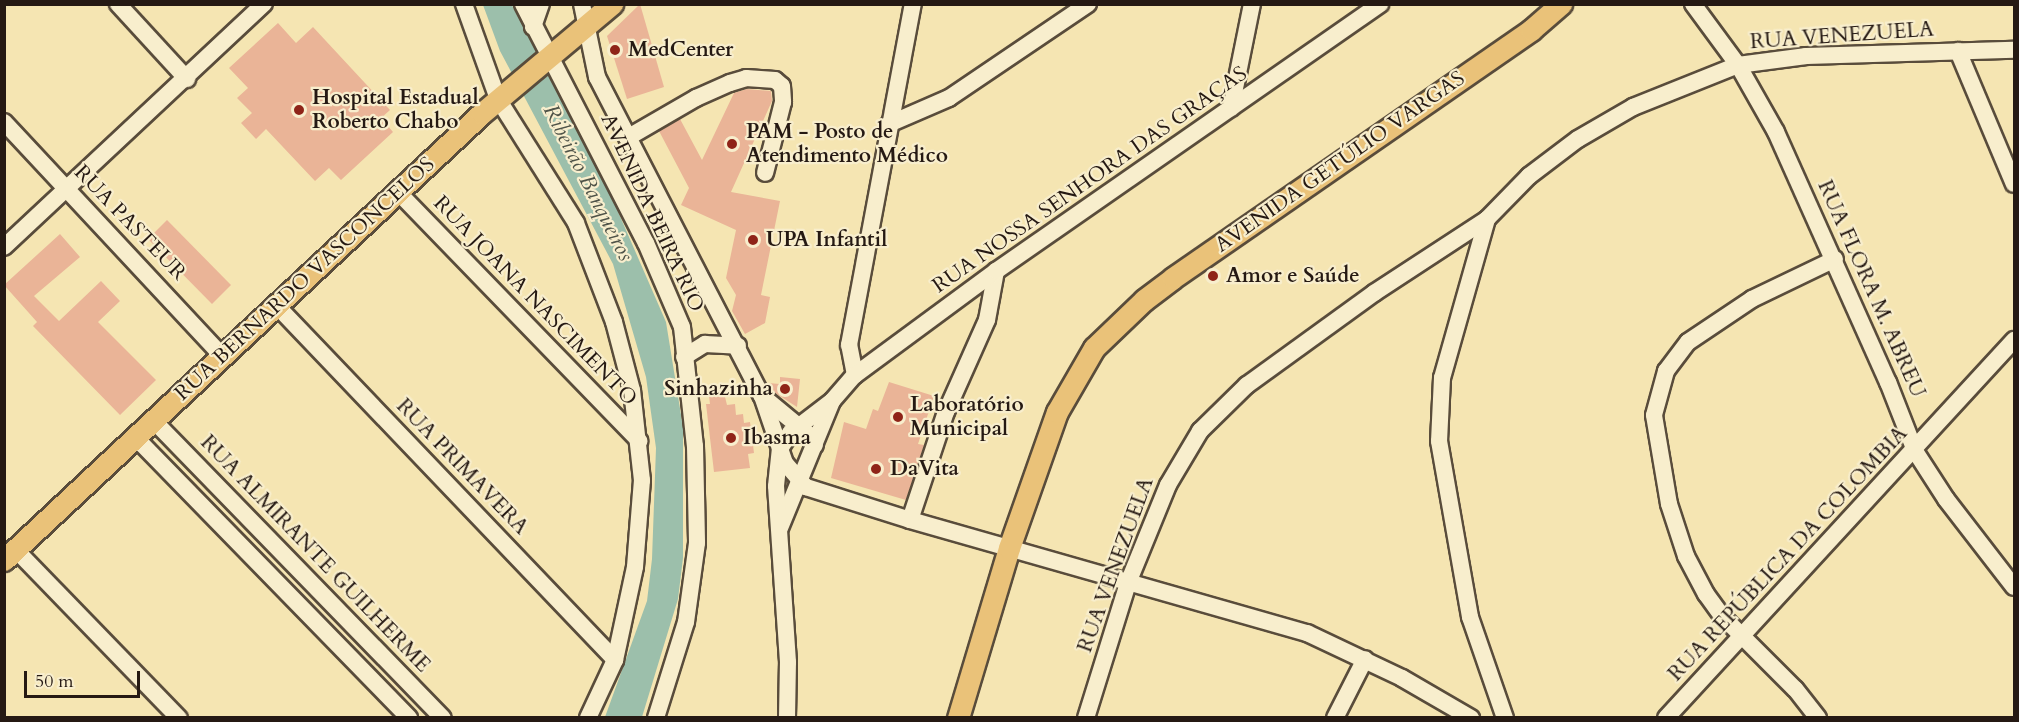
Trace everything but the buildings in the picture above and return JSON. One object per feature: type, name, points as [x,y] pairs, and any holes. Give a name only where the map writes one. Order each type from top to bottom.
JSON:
[{"type":"main road","name":"RUA BERNARDO VASCONCELOS","points":[[10,555],[504,94],[547,55],[612,4]]},
{"type":"main road","name":"AVENIDA GETÚLIO VARGAS","points":[[958,717],[1009,548],[1056,412],[1094,348],[1118,324],[1173,278],[1531,30],[1561,4]]},
{"type":"street","points":[[118,4],[187,79]]},
{"type":"street","points":[[4,247],[68,191],[264,4]]},
{"type":"street","points":[[464,4],[504,94],[576,223],[600,279],[626,360],[639,441],[642,480],[637,546],[615,660],[588,717]]},
{"type":"street","name":"AVENIDA BEIRA RIO","points":[[523,4],[547,55],[646,243],[682,327],[695,446],[697,543],[686,622],[663,714]]},
{"type":"street","points":[[533,27],[541,4]]},
{"type":"street","points":[[582,4],[597,77],[723,322],[738,346],[762,396],[780,449],[798,479],[814,491],[909,520],[1128,583],[1275,622],[1365,659],[1471,717]]},
{"type":"street","points":[[855,375],[849,345],[913,4]]},
{"type":"street","points":[[1231,108],[1252,4]]},
{"type":"street","name":"RUA NOSSA SENHORA DAS GRAÇAS","points":[[780,449],[796,427],[832,401],[855,375],[996,271],[1380,4]]},
{"type":"street","name":"RUA FLORA M. ABREU","points":[[1693,4],[1738,65],[1776,132],[1835,259],[1915,451],[1946,499],[2014,587]]},
{"type":"street","points":[[889,124],[949,98],[1086,5]]},
{"type":"street","name":"RUA VENEZUELA","points":[[1086,717],[1128,583],[1186,451],[1214,414],[1247,385],[1374,293],[1487,219],[1529,176],[1578,139],[1633,107],[1738,65],[1806,56],[2014,50]]},
{"type":"street","points":[[1958,51],[2014,184]]},
{"type":"street","points":[[627,138],[696,98],[730,83],[746,78],[775,80],[782,86],[783,102],[765,173]]},
{"type":"street","name":"RUA PASTEUR","points":[[4,122],[222,356]]},
{"type":"street","name":"RUA JOANA NASCIMENTO","points":[[399,192],[639,441]]},
{"type":"street","points":[[1487,219],[1442,378],[1439,441],[1470,617],[1505,717]]},
{"type":"street","points":[[1818,717],[1716,608],[1686,556],[1659,459],[1654,415],[1659,389],[1688,342],[1714,321],[1835,259]]},
{"type":"street","points":[[909,520],[946,412],[987,320],[996,271]]},
{"type":"street","name":"RUA PRIMAVERA","points":[[276,305],[615,660]]},
{"type":"street","points":[[682,327],[693,338],[705,341],[718,336],[723,322]]},
{"type":"street","name":"RUA REPÚBLICA DA COLOMBIA","points":[[1666,717],[1915,451],[2014,340]]},
{"type":"street","points":[[684,357],[705,344],[738,346]]},
{"type":"street","points":[[762,396],[796,427],[808,434],[812,451],[780,449]]},
{"type":"street","name":"RUA NOSSA SENHORA DAS GRAÇAS","points":[[780,528],[798,479],[832,401]]},
{"type":"street","name":"RUA ALMIRANTE GUILHERME","points":[[154,421],[443,717]]},
{"type":"street","points":[[136,438],[409,717]]},
{"type":"street","points":[[780,449],[776,502],[780,528],[787,717]]},
{"type":"street","points":[[10,555],[179,717]]},
{"type":"street","points":[[1335,717],[1365,659]]},
{"type":"water","name":"Ribeirão Banqueiros","points":[[483,5],[512,5],[609,191],[666,322],[683,427],[683,558],[678,599],[642,717],[605,717],[647,601],[652,559],[656,448],[646,377],[613,264],[500,51]]},
{"type":"place","name":"MedCenter","points":[[615,50]]},
{"type":"place","name":"Hospital Estadual Roberto Chabo","points":[[299,110]]},
{"type":"place","name":"PAM - Posto de Atendimento Médico","points":[[732,144]]},
{"type":"place","name":"UPA Infantil","points":[[753,240]]},
{"type":"place","name":"Amor e Saúde","points":[[1213,276]]},
{"type":"place","name":"Sinhazinha","points":[[785,389]]},
{"type":"place","name":"Laboratório Municipal","points":[[898,417]]},
{"type":"place","name":"Ibasma","points":[[731,438]]},
{"type":"place","name":"DaVita","points":[[876,469]]}]
